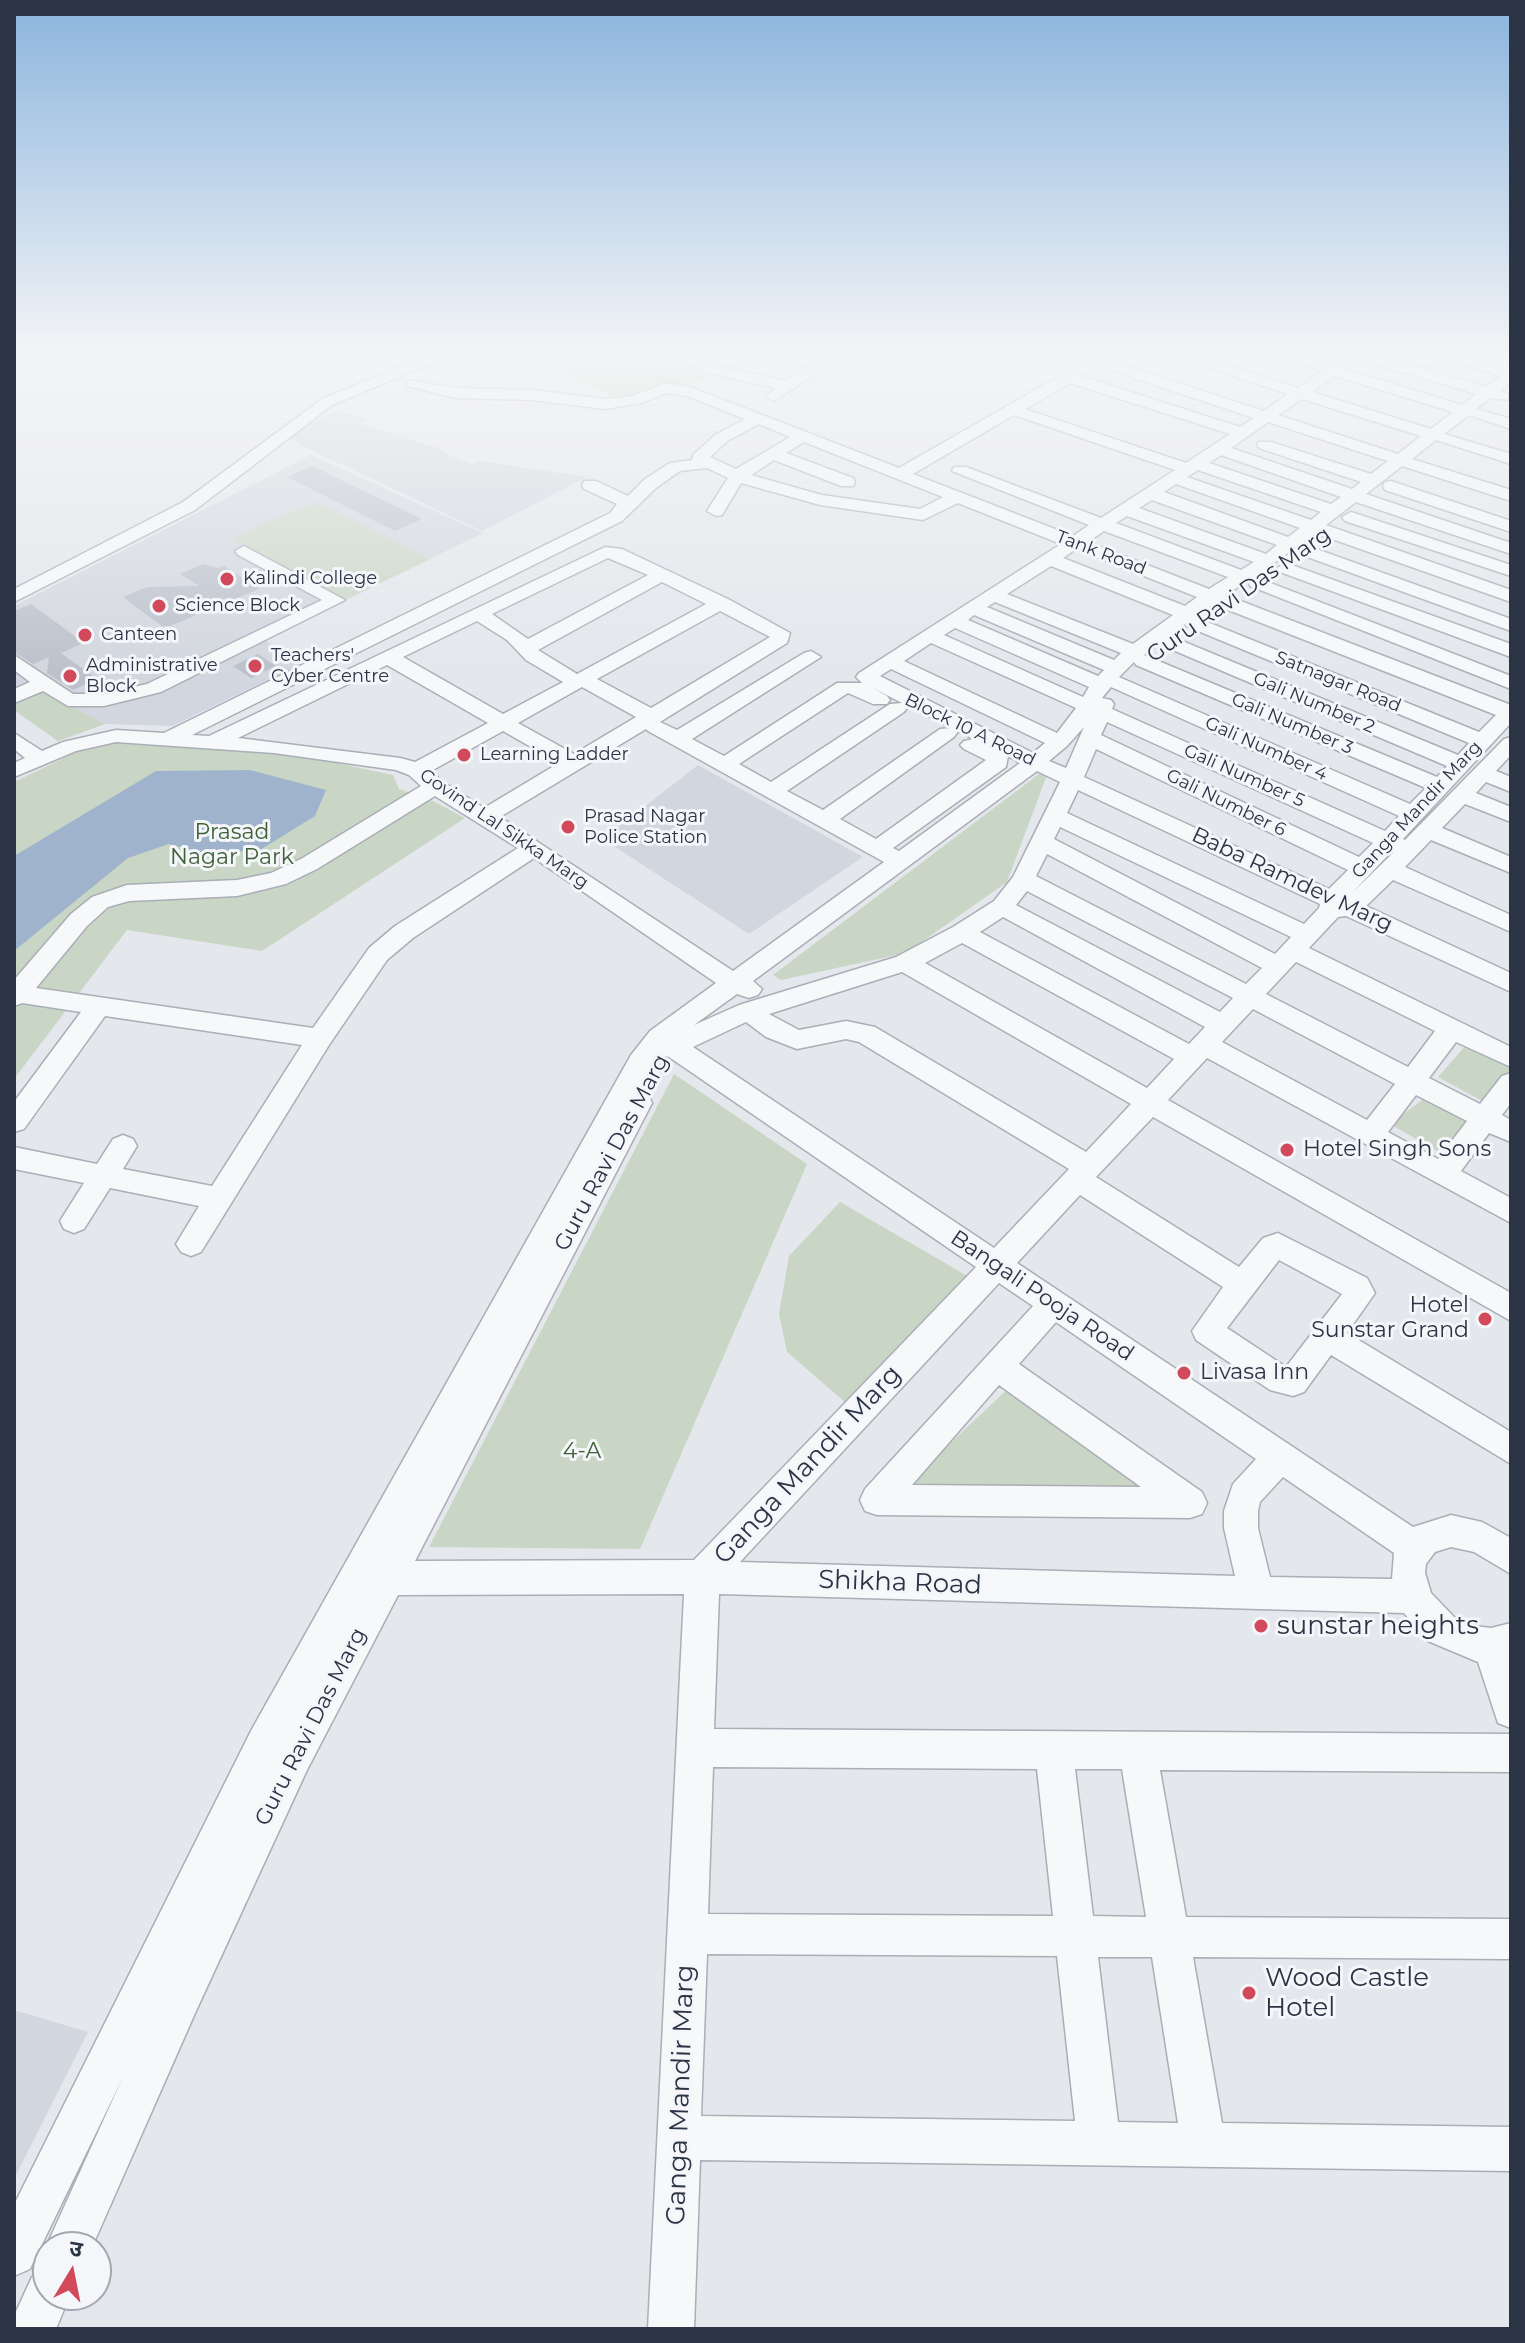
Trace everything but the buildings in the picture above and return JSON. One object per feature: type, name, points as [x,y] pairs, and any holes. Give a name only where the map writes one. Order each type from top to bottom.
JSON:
[{"type":"street","points":[[14,596],[161,524],[250,460]]},
{"type":"street","points":[[706,460],[737,476],[820,500],[923,515],[958,496]]},
{"type":"street","points":[[716,511],[737,476],[762,460]]},
{"type":"street","points":[[789,460],[847,482]]},
{"type":"street","name":"Tank Road","points":[[866,460],[1510,712]]},
{"type":"street","points":[[901,474],[925,460]]},
{"type":"street","points":[[889,661],[1201,460]]},
{"type":"street","points":[[1220,460],[1320,530],[1511,596]]},
{"type":"street","points":[[1225,460],[1342,514],[1511,571]]},
{"type":"street","points":[[1233,460],[1363,498],[1511,549]]},
{"type":"street","points":[[1247,460],[1383,484],[1511,527]]},
{"type":"street","name":"Guru Ravi Das Marg","points":[[14,2253],[272,1729],[640,1062],[733,983],[1060,742],[1094,708],[1112,679],[1160,640],[1217,598],[1277,565],[1411,460]]},
{"type":"street","points":[[1467,460],[1511,496]]},
{"type":"street","points":[[1481,460],[1511,477]]},
{"type":"street","points":[[169,738],[616,517],[651,483],[676,467],[710,463]]},
{"type":"street","points":[[820,500],[873,463]]},
{"type":"street","points":[[960,471],[1102,523],[1511,683]]},
{"type":"street","points":[[590,485],[623,500],[627,505],[623,510]]},
{"type":"street","points":[[1150,493],[1511,625]]},
{"type":"street","points":[[1125,509],[1511,651]]},
{"type":"street","points":[[14,661],[68,700],[104,700],[154,688],[336,600],[244,551]]},
{"type":"street","points":[[214,742],[605,552],[616,553],[778,630],[781,637],[654,722],[485,817]]},
{"type":"street","name":"Satnagar Road","points":[[1048,558],[1190,618],[1486,761]]},
{"type":"street","points":[[526,648],[662,575]]},
{"type":"street","name":"Gali Number 2","points":[[1008,583],[1486,761]]},
{"type":"street","name":"Gali Number 3","points":[[991,594],[1440,786]]},
{"type":"street","points":[[417,770],[721,603]]},
{"type":"street","points":[[971,607],[1112,679]]},
{"type":"street","points":[[478,613],[514,636],[533,656],[899,861]]},
{"type":"street","points":[[952,620],[1112,679]]},
{"type":"street","name":"Gali Number 5","points":[[929,635],[1399,845]]},
{"type":"street","points":[[388,657],[505,721],[575,764]]},
{"type":"street","points":[[677,739],[811,657]]},
{"type":"street","points":[[889,661],[1060,742]]},
{"type":"street","name":"Block 10 A Road","points":[[889,661],[867,673],[868,681],[1073,778]]},
{"type":"street","name":"Gali Number 4","points":[[1112,679],[1421,822]]},
{"type":"street","points":[[14,697],[44,683]]},
{"type":"street","points":[[724,765],[846,686],[855,687],[995,756],[998,762],[877,849]]},
{"type":"street","points":[[772,791],[897,708]]},
{"type":"street","name":"Guru Ravi Das Marg","points":[[76,2231],[267,1813],[664,1041],[748,1011],[905,963],[962,933],[1002,907],[1023,879],[1073,778],[1090,738],[1094,708]]},
{"type":"street","name":"Ganga Mandir Marg","points":[[671,2329],[702,1577],[1315,928],[1363,868],[1399,845],[1421,822],[1462,795],[1486,761],[1510,712]]},
{"type":"street","points":[[824,820],[947,733]]},
{"type":"street","name":"Govind Lal Sikka Marg","points":[[14,771],[70,746],[104,737],[169,738],[360,757],[417,770],[435,787],[534,848],[733,983],[779,1001]]},
{"type":"street","name":"Gali Number 6","points":[[1090,738],[1363,868]]},
{"type":"street","points":[[14,739],[40,759]]},
{"type":"street","name":"Ganga Mandir Marg","points":[[1421,822],[1440,786],[1486,761],[1511,743]]},
{"type":"street","points":[[1486,761],[1511,785]]},
{"type":"street","name":"Baba Ramdev Marg","points":[[1073,778],[1315,928],[1511,983]]},
{"type":"street","points":[[15,996],[79,920],[100,902],[127,893],[237,888],[278,879],[374,826],[435,787]]},
{"type":"street","points":[[1462,795],[1511,815]]},
{"type":"street","points":[[1053,815],[1315,928],[1452,1028],[1511,1058]]},
{"type":"street","points":[[1421,822],[1511,866]]},
{"type":"street","points":[[1041,842],[1315,928]]},
{"type":"street","name":"Ganga Mandir Marg","points":[[1315,928],[1390,869],[1399,845]]},
{"type":"street","points":[[191,1244],[320,1038],[378,954],[404,932],[534,848]]},
{"type":"street","points":[[1390,869],[1511,924]]},
{"type":"street","points":[[1023,879],[1251,994],[1511,1132]]},
{"type":"street","points":[[1002,907],[1207,1042],[1511,1212]]},
{"type":"street","points":[[962,933],[1207,1042]]},
{"type":"street","points":[[905,963],[1511,1308]]},
{"type":"street","points":[[15,996],[320,1038]]},
{"type":"street","points":[[14,1122],[99,1006]]},
{"type":"street","points":[[748,1011],[775,1031],[797,1040],[846,1030],[866,1034],[1083,1173],[1242,1284]]},
{"type":"street","points":[[1371,1135],[1452,1028]]},
{"type":"street","name":"Bangali Pooja Road","points":[[664,1041],[1415,1548]]},
{"type":"street","points":[[1443,1174],[1511,1083]]},
{"type":"street","points":[[74,1221],[123,1146]]},
{"type":"street","points":[[14,1158],[219,1199]]},
{"type":"street","points":[[1278,1245],[1356,1287],[1359,1297],[1293,1382],[1281,1380],[1207,1331],[1242,1284],[1273,1246],[1278,1245]]},
{"type":"street","points":[[997,1366],[1190,1503],[877,1500],[997,1366],[1053,1304]]},
{"type":"street","points":[[1327,1337],[1511,1449]]},
{"type":"street","points":[[1257,1594],[1241,1528],[1241,1511],[1245,1495],[1264,1471],[1284,1459]]},
{"type":"street","points":[[1511,1558],[1497,1546],[1466,1533],[1436,1533],[1415,1548],[1408,1573],[1414,1596],[1428,1617],[1441,1629],[1457,1639],[1501,1644],[1511,1710]]},
{"type":"street","name":"Shikha Road","points":[[386,1578],[702,1577],[1414,1596]]},
{"type":"street","points":[[695,1748],[1511,1753]]},
{"type":"street","points":[[1054,1750],[1099,2144]]},
{"type":"street","points":[[1138,1751],[1204,2146]]},
{"type":"street","points":[[687,1934],[1511,1939]]},
{"type":"street","points":[[679,2138],[1511,2149]]},
{"type":"shaded area","name":"Kalindi College","points":[[300,460],[323,460],[483,533],[265,640],[300,664],[172,726],[105,724],[58,741],[14,710],[14,606]]},
{"type":"shaded area","points":[[333,460],[462,460],[472,464],[480,461],[587,477],[482,531]]},
{"type":"shaded area","points":[[698,765],[863,857],[749,934],[603,839]]},
{"type":"shaded area","points":[[14,2010],[88,2032],[14,2179]]},
{"type":"green space","points":[[317,502],[430,559],[346,599],[233,538]]},
{"type":"green space","points":[[41,691],[105,724],[58,741],[14,710],[14,704]]},
{"type":"green space","name":"Prasad Nagar Park","points":[[102,740],[275,750],[393,775],[399,789],[433,801],[465,818],[262,951],[127,930],[14,1079],[14,782]]},
{"type":"green space","points":[[1039,774],[1047,775],[1007,882],[906,953],[781,980],[773,975]]},
{"type":"green space","points":[[1468,1043],[1511,1062],[1511,1095],[1497,1109],[1438,1077]]},
{"type":"green space","name":"4-A","points":[[674,1074],[807,1164],[640,1549],[429,1547]]},
{"type":"green space","points":[[1425,1098],[1483,1126],[1453,1160],[1390,1124]]},
{"type":"green space","points":[[840,1202],[976,1281],[846,1403],[787,1352],[779,1314],[789,1256]]},
{"type":"green space","points":[[1012,1385],[1160,1496],[896,1494]]},
{"type":"water","points":[[250,770],[326,790],[315,816],[260,850],[206,854],[169,844],[128,858],[14,951],[14,856],[156,771]]},
{"type":"place","name":"Kalindi College","points":[[227,579]]},
{"type":"place","name":"Science Block","points":[[159,606]]},
{"type":"place","name":"Canteen","points":[[85,635]]},
{"type":"place","name":"Teachers' Cyber Centre","points":[[255,666]]},
{"type":"place","name":"Administrative Block","points":[[70,676]]},
{"type":"place","name":"Learning Ladder","points":[[464,755]]},
{"type":"place","name":"Prasad Nagar Police Station","points":[[568,827]]},
{"type":"place","name":"Hotel Singh Sons","points":[[1287,1150]]},
{"type":"place","name":"Hotel Sunstar Grand","points":[[1485,1319]]},
{"type":"place","name":"Livasa Inn","points":[[1184,1373]]},
{"type":"place","name":"sunstar heights","points":[[1261,1626]]},
{"type":"place","name":"Wood Castle Hotel","points":[[1249,1993]]}]
